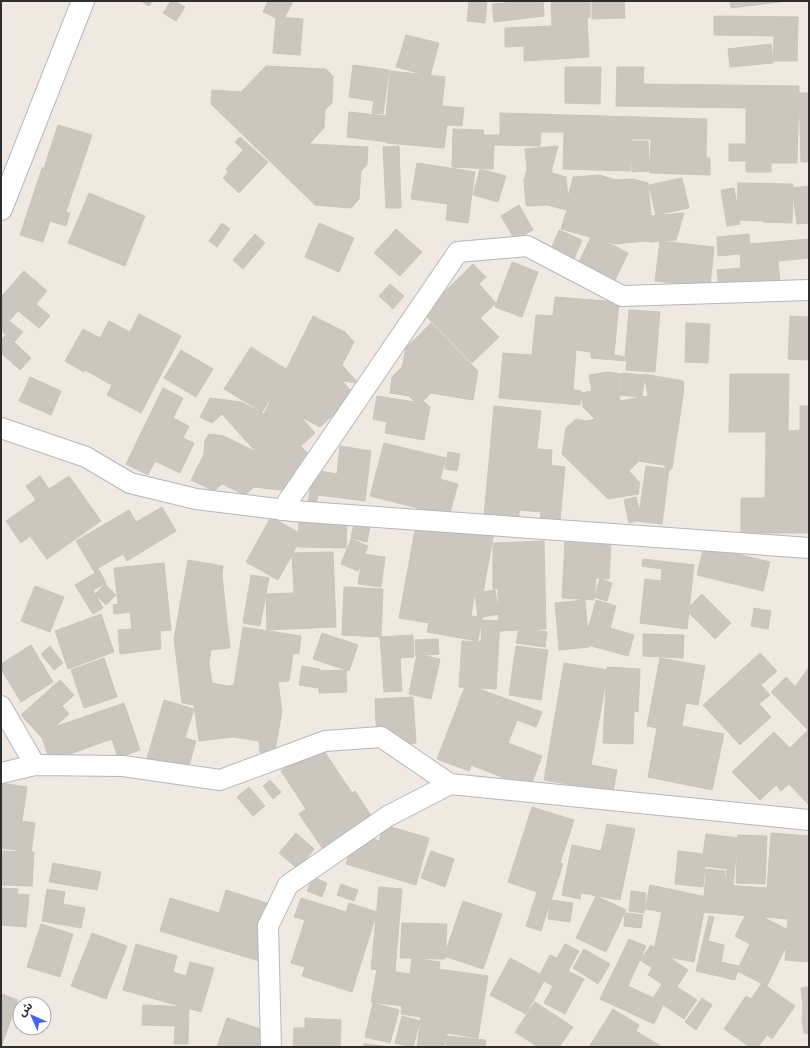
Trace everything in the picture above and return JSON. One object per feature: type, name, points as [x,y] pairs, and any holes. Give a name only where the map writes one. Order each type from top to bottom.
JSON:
[{"type":"street","points":[[1,209],[84,1]]},
{"type":"street","points":[[282,510],[458,252],[527,246],[622,296],[809,290]]},
{"type":"street","points":[[1,428],[86,457],[130,483],[196,499],[282,510],[809,548]]},
{"type":"street","points":[[1,706],[35,765]]},
{"type":"street","points":[[1,773],[35,765],[124,766],[220,780],[325,741],[380,737],[450,784],[809,820]]},
{"type":"street","points":[[271,1047],[268,926],[288,886],[388,816],[450,784]]},
{"type":"building","points":[[141,1],[153,1],[149,6]]},
{"type":"building","points":[[171,1],[175,1],[185,7],[176,21],[163,13]]},
{"type":"building","points":[[268,1],[293,1],[283,21],[263,12]]},
{"type":"building","points":[[469,1],[487,1],[485,23],[467,21]]},
{"type":"building","points":[[505,1],[543,1],[544,16],[494,22],[492,4],[505,3]]},
{"type":"building","points":[[551,1],[590,1],[590,17],[587,18],[589,57],[524,61],[524,46],[505,47],[505,28],[552,26]]},
{"type":"building","points":[[592,1],[624,1],[625,18],[592,19]]},
{"type":"building","points":[[730,1],[787,1],[731,8]]},
{"type":"building","points":[[714,16],[798,17],[797,61],[773,61],[774,36],[714,35]]},
{"type":"building","points":[[276,17],[303,19],[300,55],[273,53]]},
{"type":"building","points":[[406,35],[439,43],[430,76],[396,67]]},
{"type":"building","points":[[771,44],[773,63],[730,67],[728,49]]},
{"type":"building","points":[[353,65],[389,70],[383,114],[372,113],[374,101],[349,97]]},
{"type":"building","points":[[266,66],[326,69],[333,76],[332,103],[325,110],[324,128],[309,144],[368,147],[367,165],[361,171],[359,199],[351,208],[315,205],[211,104],[212,90],[241,92]]},
{"type":"building","points":[[565,67],[601,67],[600,104],[565,103]]},
{"type":"building","points":[[617,67],[644,67],[643,84],[799,86],[797,163],[771,163],[771,172],[746,172],[746,161],[729,161],[729,144],[746,144],[746,108],[616,106]]},
{"type":"building","points":[[390,71],[445,77],[442,106],[464,108],[462,126],[447,125],[444,148],[387,143],[347,137],[349,112],[386,116]]},
{"type":"building","points":[[799,93],[809,93],[809,162],[801,162]]},
{"type":"building","points":[[500,113],[707,119],[706,158],[710,158],[710,175],[650,173],[651,139],[631,139],[630,171],[563,169],[564,132],[541,132],[540,146],[494,145],[493,169],[452,167],[453,129],[483,130],[484,135],[500,135]]},
{"type":"building","points":[[58,125],[92,135],[66,212],[70,213],[66,226],[50,221],[43,242],[20,235]]},
{"type":"building","points":[[240,137],[268,162],[239,193],[223,178],[228,172],[226,169],[243,150],[235,142]]},
{"type":"building","points":[[631,141],[648,141],[650,171],[632,172]]},
{"type":"building","points":[[399,146],[401,208],[386,208],[383,147]]},
{"type":"building","points":[[558,146],[552,173],[566,177],[568,197],[573,177],[599,175],[616,180],[633,179],[648,183],[651,216],[684,213],[676,240],[615,244],[561,229],[567,210],[547,205],[526,205],[524,180],[527,170],[525,149]]},
{"type":"building","points":[[417,163],[475,172],[468,223],[446,220],[448,204],[411,199]]},
{"type":"building","points":[[480,169],[506,176],[498,202],[473,195]]},
{"type":"building","points":[[682,178],[689,208],[656,215],[649,185]]},
{"type":"building","points":[[738,183],[793,184],[792,223],[737,220]]},
{"type":"building","points":[[809,186],[809,223],[797,224],[792,188]]},
{"type":"building","points":[[734,188],[740,224],[727,226],[721,190]]},
{"type":"building","points":[[89,193],[145,216],[125,266],[68,243]]},
{"type":"building","points":[[519,205],[533,230],[515,240],[501,216]]},
{"type":"building","points":[[222,223],[230,229],[217,247],[209,241]]},
{"type":"building","points":[[319,223],[354,238],[339,272],[305,257]]},
{"type":"building","points":[[396,229],[422,252],[400,276],[374,253]]},
{"type":"building","points":[[559,230],[582,240],[574,259],[551,249]]},
{"type":"building","points":[[255,234],[265,243],[243,269],[233,260]]},
{"type":"building","points":[[749,234],[750,244],[809,239],[809,258],[778,261],[780,283],[719,288],[717,270],[741,268],[740,254],[718,256],[717,237]]},
{"type":"building","points":[[592,235],[628,253],[614,282],[578,264]]},
{"type":"building","points":[[660,241],[714,247],[710,287],[655,281]]},
{"type":"building","points":[[512,262],[538,272],[522,317],[495,307]]},
{"type":"building","points":[[473,264],[486,277],[479,284],[496,303],[480,318],[499,337],[472,363],[423,313]]},
{"type":"building","points":[[24,271],[47,291],[36,304],[50,316],[39,328],[17,310],[9,321],[23,332],[14,342],[31,358],[20,370],[1,353],[1,340],[6,335],[1,331],[1,297]]},
{"type":"building","points":[[390,284],[404,296],[393,309],[379,296]]},
{"type":"building","points":[[555,297],[619,302],[614,355],[625,357],[629,310],[660,312],[655,372],[626,370],[627,361],[591,358],[591,352],[576,350],[573,390],[581,391],[580,405],[499,398],[503,353],[532,355],[536,315],[553,316]]},
{"type":"building","points":[[139,314],[181,336],[141,413],[107,395],[112,385],[65,361],[83,329],[100,338],[109,321],[130,332]]},
{"type":"building","points":[[313,316],[345,332],[354,342],[342,365],[358,383],[342,381],[355,395],[320,427],[301,417],[315,433],[301,446],[308,454],[289,491],[254,487],[245,495],[222,484],[214,491],[191,480],[204,454],[205,440],[209,434],[224,436],[256,452],[222,414],[212,423],[200,417],[210,398],[241,402],[264,414]]},
{"type":"building","points":[[790,316],[809,317],[809,360],[788,359]]},
{"type":"building","points":[[431,323],[478,371],[473,400],[431,393],[423,401],[430,407],[424,440],[385,433],[387,422],[373,419],[377,396],[415,402],[409,396],[390,393],[392,377],[402,367],[406,348]]},
{"type":"building","points":[[686,323],[710,324],[708,363],[685,362]]},
{"type":"building","points":[[251,347],[289,371],[262,412],[224,389]]},
{"type":"building","points":[[181,350],[213,369],[196,397],[164,378]]},
{"type":"building","points":[[608,372],[621,374],[619,390],[620,401],[648,396],[644,374],[683,381],[684,389],[672,468],[669,471],[663,465],[639,461],[629,471],[640,483],[638,494],[608,499],[562,454],[566,428],[576,419],[586,421],[595,419],[583,407],[581,393],[592,391],[589,375]]},
{"type":"building","points":[[622,373],[645,375],[642,397],[620,395]]},
{"type":"building","points":[[730,374],[789,374],[788,431],[800,430],[800,406],[809,406],[809,533],[741,533],[741,498],[765,498],[766,432],[729,432]]},
{"type":"building","points":[[30,377],[61,391],[51,415],[19,401]]},
{"type":"building","points":[[163,388],[183,398],[173,418],[189,426],[183,438],[194,443],[180,473],[155,461],[148,475],[126,464]]},
{"type":"building","points":[[494,406],[541,411],[537,449],[552,450],[551,465],[565,467],[560,521],[540,519],[541,512],[519,510],[519,520],[484,517]]},
{"type":"building","points":[[384,443],[446,458],[440,479],[458,484],[449,516],[370,496]]},
{"type":"building","points":[[340,446],[371,451],[365,501],[318,495],[316,504],[308,503],[313,470],[337,474]]},
{"type":"building","points":[[448,452],[460,454],[457,471],[445,469]]},
{"type":"building","points":[[646,466],[669,469],[662,524],[638,521]]},
{"type":"building","points":[[40,476],[49,489],[69,476],[101,521],[47,559],[30,536],[21,543],[6,521],[36,500],[26,486]]},
{"type":"building","points":[[636,497],[642,520],[629,523],[624,500]]},
{"type":"building","points":[[162,507],[176,531],[127,561],[123,554],[98,568],[106,583],[93,590],[103,608],[93,614],[75,585],[95,573],[76,541],[129,510],[136,522]]},
{"type":"building","points":[[271,517],[303,535],[278,580],[246,562]]},
{"type":"building","points":[[417,519],[494,532],[483,593],[475,591],[471,616],[482,618],[478,641],[427,632],[429,623],[399,618]]},
{"type":"building","points":[[299,522],[347,523],[346,548],[298,547]]},
{"type":"building","points":[[354,524],[370,527],[367,542],[351,538]]},
{"type":"building","points":[[351,539],[368,546],[358,571],[341,564]]},
{"type":"building","points":[[544,541],[546,629],[499,631],[498,589],[493,589],[493,543]]},
{"type":"building","points":[[565,542],[611,545],[609,579],[596,578],[594,600],[562,598]]},
{"type":"building","points":[[704,546],[770,562],[763,591],[697,575]]},
{"type":"building","points":[[333,552],[336,627],[267,630],[266,594],[294,593],[292,553]]},
{"type":"building","points":[[363,554],[385,557],[381,587],[358,584]]},
{"type":"building","points":[[643,559],[694,565],[687,629],[640,623],[645,579],[661,581],[662,569],[642,566]]},
{"type":"building","points":[[188,560],[223,566],[222,576],[230,648],[211,650],[209,663],[212,683],[228,686],[234,685],[243,627],[301,636],[299,653],[293,654],[289,681],[278,682],[282,711],[275,751],[260,753],[259,741],[233,737],[199,741],[194,705],[182,703],[174,639]]},
{"type":"building","points":[[164,563],[171,630],[160,631],[161,649],[120,654],[118,630],[132,629],[130,612],[114,614],[113,605],[118,604],[114,568]]},
{"type":"building","points":[[251,575],[269,578],[260,626],[243,623]]},
{"type":"building","points":[[600,579],[612,583],[607,601],[594,597]]},
{"type":"building","points":[[105,584],[116,595],[106,605],[95,594]]},
{"type":"building","points":[[35,586],[64,597],[50,632],[21,621]]},
{"type":"building","points":[[344,587],[383,589],[381,637],[342,635]]},
{"type":"building","points":[[495,590],[499,614],[478,618],[475,593]]},
{"type":"building","points":[[702,594],[731,623],[715,639],[686,610]]},
{"type":"building","points":[[585,600],[589,647],[559,650],[555,603]]},
{"type":"building","points":[[596,600],[616,606],[610,628],[634,635],[628,656],[584,644]]},
{"type":"building","points":[[754,608],[771,611],[768,629],[751,626]]},
{"type":"building","points":[[101,614],[114,652],[68,669],[55,631]]},
{"type":"building","points":[[482,620],[500,621],[496,689],[459,687],[462,641],[481,642]]},
{"type":"building","points":[[519,628],[547,632],[545,647],[516,643]]},
{"type":"building","points":[[322,633],[358,645],[349,671],[313,659]]},
{"type":"building","points":[[643,634],[684,635],[683,658],[643,656]]},
{"type":"building","points":[[413,635],[414,657],[400,658],[402,691],[384,692],[380,637]]},
{"type":"building","points":[[438,639],[439,654],[416,656],[415,640]]},
{"type":"building","points":[[31,645],[53,682],[21,702],[1,669],[1,664]]},
{"type":"building","points":[[50,646],[63,663],[54,670],[41,654]]},
{"type":"building","points":[[516,646],[548,650],[541,700],[509,695]]},
{"type":"building","points":[[760,653],[777,671],[761,685],[770,695],[759,704],[771,717],[740,745],[703,705]]},
{"type":"building","points":[[417,654],[440,659],[431,699],[409,694]]},
{"type":"building","points":[[104,658],[117,697],[84,708],[71,670]]},
{"type":"building","points":[[660,658],[705,666],[698,705],[686,703],[682,726],[724,734],[712,790],[648,777],[657,728],[647,726]]},
{"type":"building","points":[[564,663],[608,670],[591,765],[617,770],[613,792],[544,780]]},
{"type":"building","points":[[302,666],[320,669],[317,688],[299,685]]},
{"type":"building","points":[[607,667],[640,669],[638,712],[634,711],[633,744],[603,743]]},
{"type":"building","points":[[809,667],[809,701],[793,690]]},
{"type":"building","points":[[346,670],[347,692],[319,693],[318,671]]},
{"type":"building","points":[[786,677],[809,701],[809,805],[789,784],[781,791],[776,785],[760,800],[732,772],[774,732],[790,748],[808,730],[771,692]]},
{"type":"building","points":[[60,680],[74,695],[62,706],[69,714],[42,738],[21,715]]},
{"type":"building","points":[[466,684],[542,712],[536,727],[517,720],[508,743],[542,756],[530,788],[471,765],[469,771],[437,759]]},
{"type":"building","points":[[413,697],[416,743],[377,746],[375,699]]},
{"type":"building","points":[[164,700],[194,709],[185,738],[196,741],[186,776],[145,765]]},
{"type":"building","points":[[124,703],[140,750],[118,758],[112,739],[50,761],[40,732]]},
{"type":"building","points":[[320,745],[352,793],[355,791],[372,817],[323,849],[299,814],[306,809],[281,771]]},
{"type":"building","points":[[270,780],[281,792],[273,799],[263,786]]},
{"type":"building","points":[[1,783],[27,787],[22,821],[35,823],[31,852],[1,848]]},
{"type":"building","points":[[249,787],[265,806],[253,816],[237,797]]},
{"type":"building","points":[[532,807],[574,820],[560,863],[563,864],[541,931],[526,926],[537,892],[508,882]]},
{"type":"building","points":[[607,824],[635,829],[620,900],[581,893],[580,899],[562,895],[572,845],[601,851]]},
{"type":"building","points":[[384,825],[429,838],[416,885],[346,864],[355,833],[379,841]]},
{"type":"building","points":[[296,833],[314,849],[298,869],[279,853]]},
{"type":"building","points":[[771,833],[809,836],[809,962],[785,960],[788,919],[703,912],[706,869],[725,871],[724,885],[767,888]]},
{"type":"building","points":[[706,834],[738,838],[733,885],[725,884],[727,869],[705,866],[703,887],[675,884],[678,851],[703,854]]},
{"type":"building","points":[[738,835],[767,836],[765,884],[736,883]]},
{"type":"building","points":[[1,851],[34,852],[32,886],[1,885]]},
{"type":"building","points":[[431,851],[454,859],[445,887],[421,878]]},
{"type":"building","points":[[53,863],[101,872],[97,890],[49,882]]},
{"type":"building","points":[[313,877],[327,883],[322,897],[307,891]]},
{"type":"building","points":[[341,884],[358,890],[354,901],[337,895]]},
{"type":"building","points":[[650,885],[707,897],[694,962],[653,954],[662,912],[645,909]]},
{"type":"building","points":[[379,887],[402,889],[395,971],[371,969]]},
{"type":"building","points":[[1,888],[18,889],[17,894],[29,895],[26,927],[1,925]]},
{"type":"building","points":[[47,889],[65,892],[63,904],[85,908],[81,928],[42,921]]},
{"type":"building","points":[[226,890],[276,906],[259,961],[160,931],[170,898],[219,913]]},
{"type":"building","points":[[631,891],[646,893],[644,913],[629,911]]},
{"type":"building","points":[[596,896],[626,910],[606,952],[576,938]]},
{"type":"building","points":[[301,898],[346,912],[349,903],[377,912],[352,992],[302,976],[305,967],[291,963],[305,920],[294,917]]},
{"type":"building","points":[[551,900],[573,903],[570,922],[548,919]]},
{"type":"building","points":[[463,901],[502,914],[483,969],[444,956]]},
{"type":"building","points":[[748,910],[793,932],[767,986],[737,971],[750,944],[735,936]]},
{"type":"building","points":[[625,913],[643,915],[641,928],[624,926]]},
{"type":"building","points":[[709,916],[714,917],[708,941],[724,945],[721,962],[739,966],[735,980],[696,971]]},
{"type":"building","points":[[402,923],[447,924],[445,959],[400,958]]},
{"type":"building","points":[[41,924],[73,934],[60,977],[27,967]]},
{"type":"building","points":[[92,933],[127,946],[106,999],[71,986]]},
{"type":"building","points":[[629,939],[646,946],[628,986],[664,1003],[654,1024],[600,999]]},
{"type":"building","points":[[136,944],[177,956],[173,972],[186,976],[190,962],[214,968],[201,1012],[123,990]]},
{"type":"building","points":[[565,944],[579,951],[568,971],[584,979],[565,1014],[544,1003],[553,986],[544,981],[526,1014],[490,995],[510,958],[540,974],[550,955],[557,958]]},
{"type":"building","points":[[651,945],[688,970],[677,987],[697,1000],[684,1019],[653,998],[662,984],[648,975],[652,968],[640,960]]},
{"type":"building","points":[[584,949],[610,964],[598,984],[573,968]]},
{"type":"building","points":[[412,958],[440,962],[439,969],[488,976],[478,1038],[447,1033],[444,1047],[417,1047],[421,1017],[401,1014],[402,1006],[371,1002],[377,969],[410,974]]},
{"type":"building","points":[[762,983],[795,1006],[772,1039],[767,1035],[758,1047],[750,1047],[724,1029],[746,996],[751,999]]},
{"type":"building","points":[[809,987],[809,1034],[804,1033],[801,988]]},
{"type":"building","points":[[1,994],[12,998],[12,1017],[1,1047]]},
{"type":"building","points":[[702,998],[712,1005],[696,1030],[685,1022]]},
{"type":"building","points":[[535,1002],[573,1027],[559,1047],[538,1047],[515,1032]]},
{"type":"building","points":[[373,1003],[399,1010],[390,1043],[365,1037]]},
{"type":"building","points":[[143,1005],[189,1007],[188,1044],[174,1044],[175,1026],[142,1025]]},
{"type":"building","points":[[613,1009],[639,1025],[636,1031],[662,1047],[589,1047]]},
{"type":"building","points":[[402,1016],[420,1021],[413,1047],[395,1043]]},
{"type":"building","points":[[227,1018],[279,1035],[275,1047],[217,1047]]},
{"type":"building","points":[[305,1018],[341,1020],[340,1047],[293,1047],[294,1028],[305,1028]]},
{"type":"building","points":[[447,1036],[486,1040],[485,1047],[446,1047]]},
{"type":"building","points":[[364,1044],[392,1047],[363,1047]]}]
